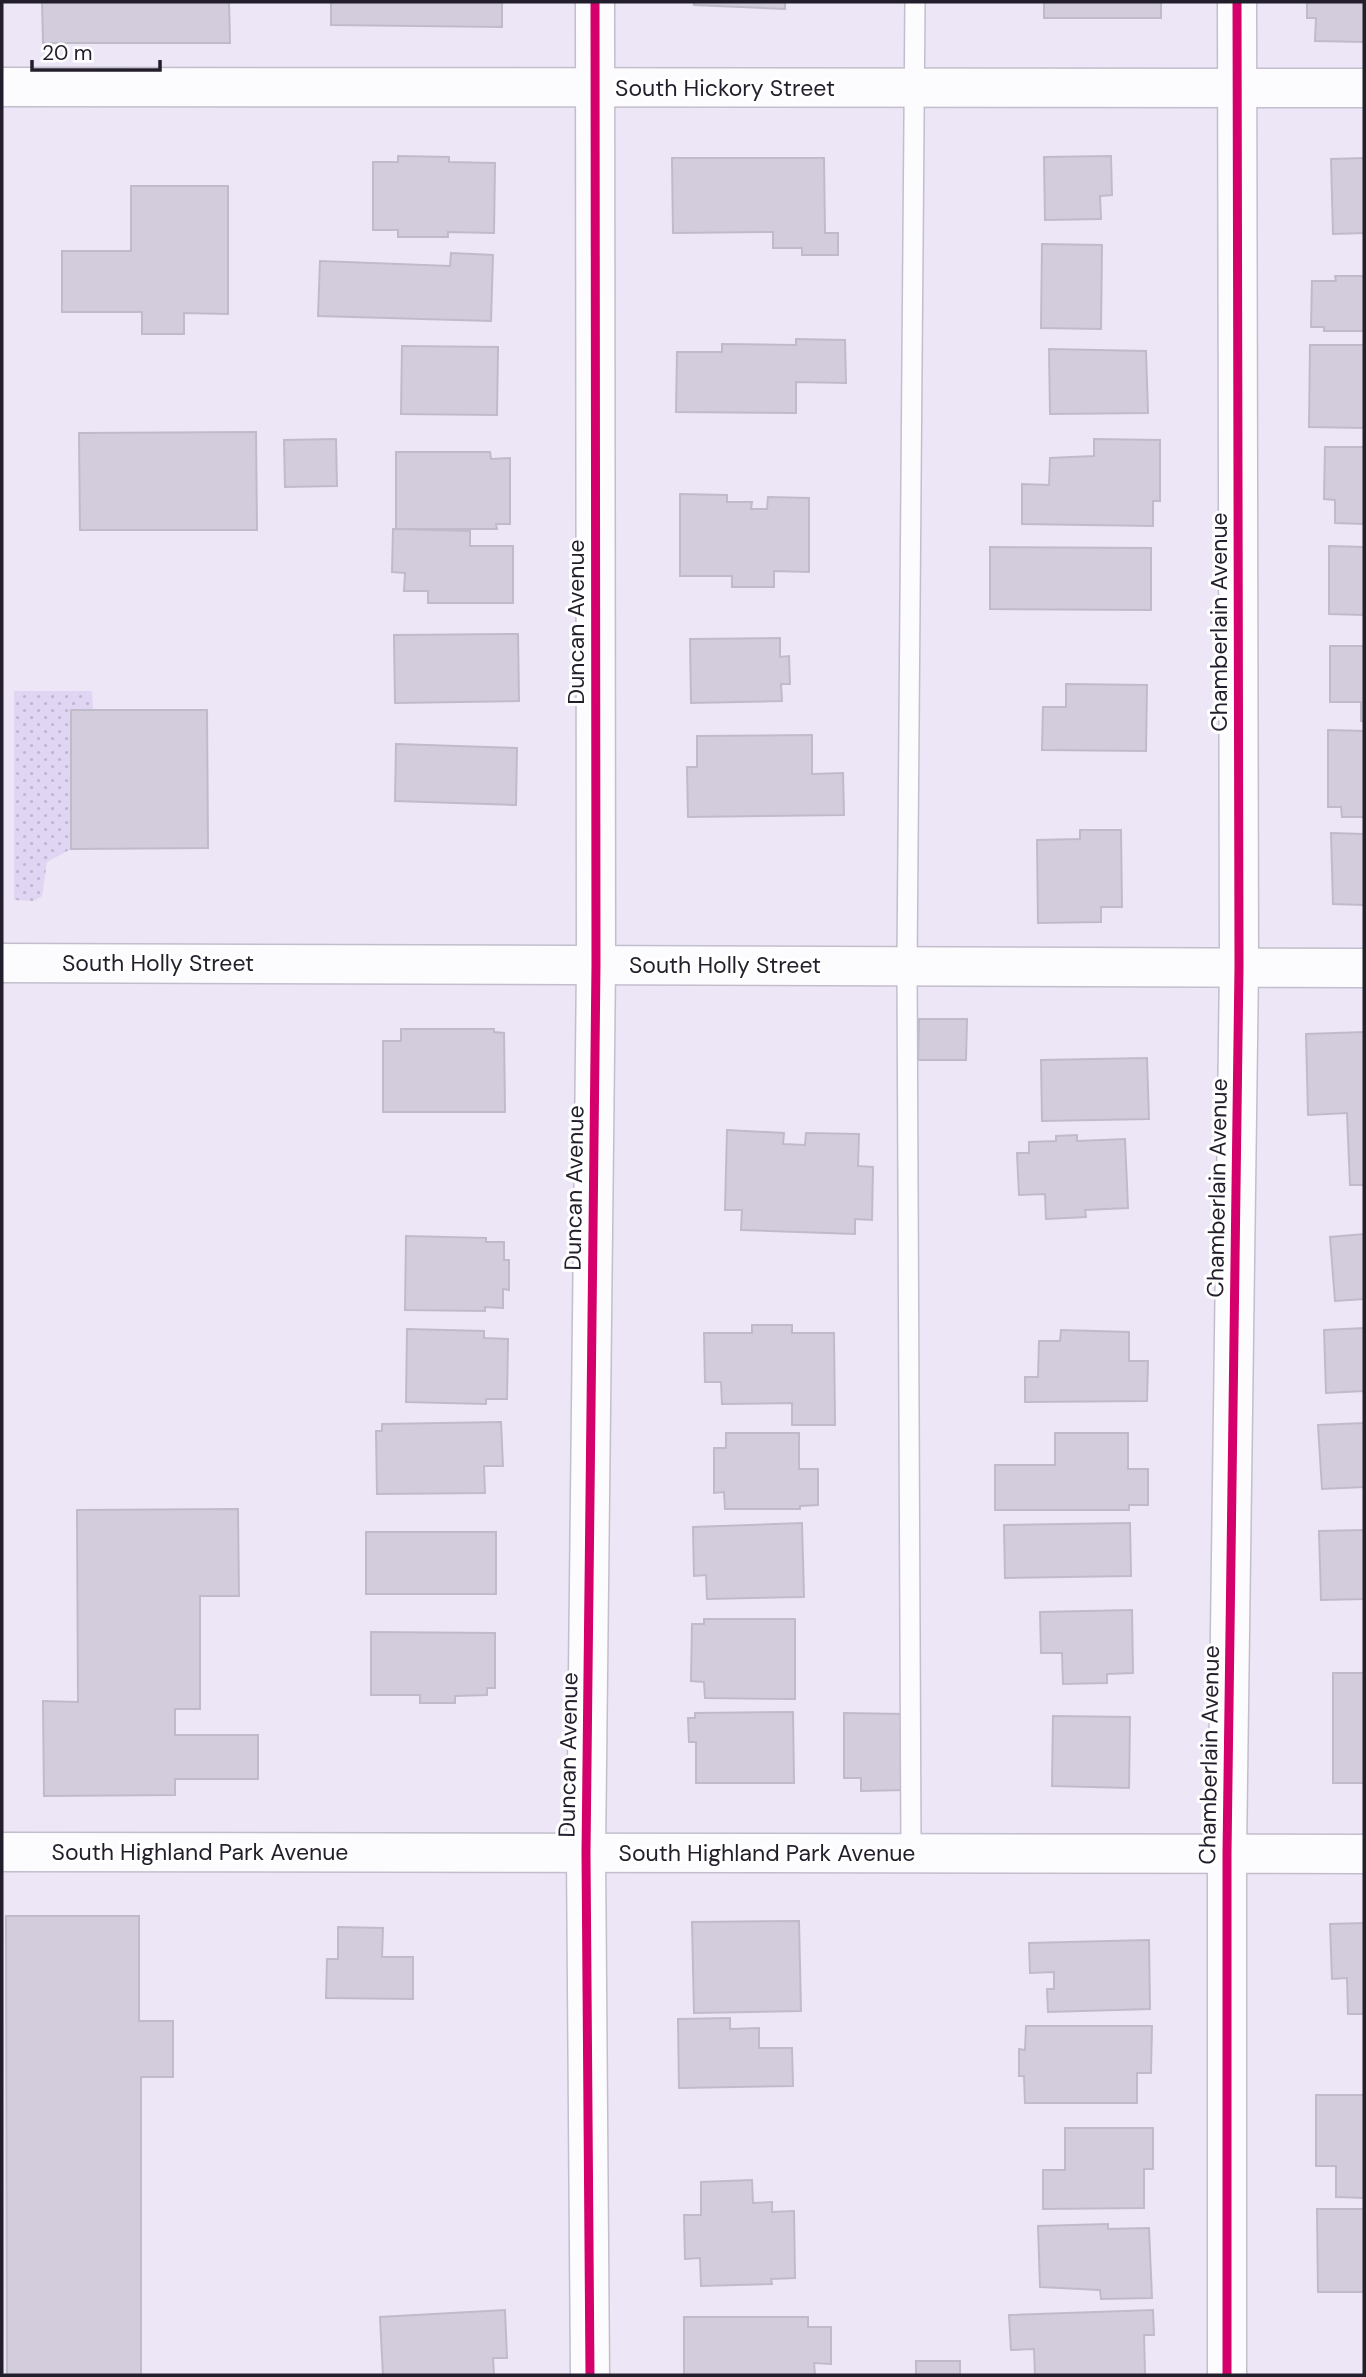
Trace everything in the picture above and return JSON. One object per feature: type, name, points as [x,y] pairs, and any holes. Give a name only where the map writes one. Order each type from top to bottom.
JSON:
[{"type":"street","name":"Duncan Avenue","points":[[590,2375],[586,1853],[596,964],[595,2]]},
{"type":"street","name":"Chamberlain Avenue","points":[[1227,2375],[1227,1853],[1239,967],[1237,2]]},
{"type":"street","name":"South Hickory Street","points":[[2,87],[1364,88]]},
{"type":"street","name":"South Holly Street","points":[[2,963],[1364,968]]},
{"type":"street","name":"South Highland Park Avenue","points":[[2,1852],[1364,1854]]},
{"type":"lane","points":[[911,1853],[907,965],[915,2]]},
{"type":"shaded area","points":[[14,691],[92,691],[93,710],[71,711],[71,849],[47,862],[42,896],[34,901],[14,900]]},
{"type":"building","points":[[42,2],[229,2],[230,43],[43,43]]},
{"type":"building","points":[[331,2],[502,2],[502,27],[331,25]]},
{"type":"building","points":[[694,2],[785,2],[785,9],[694,5]]},
{"type":"building","points":[[1044,2],[1161,2],[1161,18],[1044,18]]},
{"type":"building","points":[[1307,2],[1364,2],[1364,42],[1315,41],[1316,18],[1307,18]]},
{"type":"building","points":[[398,156],[449,157],[449,162],[495,163],[494,233],[448,232],[448,237],[398,237],[398,230],[373,230],[373,162],[398,162]]},
{"type":"building","points":[[1111,156],[1112,195],[1100,196],[1101,219],[1045,220],[1044,157]]},
{"type":"building","points":[[672,158],[824,158],[825,233],[838,233],[838,255],[802,255],[802,248],[773,248],[773,232],[673,233]]},
{"type":"building","points":[[1364,158],[1364,233],[1333,234],[1331,159]]},
{"type":"building","points":[[131,186],[228,186],[228,314],[184,313],[184,334],[142,334],[142,312],[62,312],[62,251],[131,251]]},
{"type":"building","points":[[1042,244],[1102,245],[1101,329],[1041,328]]},
{"type":"building","points":[[451,253],[493,255],[491,321],[318,316],[320,261],[450,266]]},
{"type":"building","points":[[1335,276],[1364,276],[1364,331],[1324,331],[1324,327],[1311,327],[1312,281],[1336,281]]},
{"type":"building","points":[[796,339],[845,340],[846,383],[796,382],[796,413],[676,412],[677,352],[722,352],[722,344],[796,345]]},
{"type":"building","points":[[1310,345],[1364,345],[1364,428],[1309,427]]},
{"type":"building","points":[[402,346],[498,347],[497,415],[401,414]]},
{"type":"building","points":[[1049,349],[1146,351],[1148,413],[1050,414]]},
{"type":"building","points":[[256,432],[257,530],[80,530],[79,433]]},
{"type":"building","points":[[336,439],[337,486],[285,487],[284,440]]},
{"type":"building","points":[[1094,439],[1160,440],[1160,501],[1153,501],[1153,526],[1022,524],[1022,484],[1049,485],[1050,458],[1094,456]]},
{"type":"building","points":[[1325,447],[1364,447],[1364,524],[1335,523],[1335,500],[1324,499]]},
{"type":"building","points":[[396,452],[490,452],[491,459],[510,458],[510,524],[496,524],[497,529],[396,529]]},
{"type":"building","points":[[680,494],[727,495],[727,502],[752,502],[751,509],[767,509],[768,497],[809,498],[809,572],[774,571],[774,587],[732,587],[732,576],[680,576]]},
{"type":"building","points":[[393,529],[470,531],[470,546],[513,546],[513,603],[428,603],[428,591],[404,591],[405,573],[392,572]]},
{"type":"building","points":[[1329,546],[1364,547],[1364,615],[1329,614]]},
{"type":"building","points":[[990,547],[1151,548],[1151,610],[990,609]]},
{"type":"building","points":[[518,634],[519,701],[395,703],[394,635]]},
{"type":"building","points":[[780,638],[780,657],[789,656],[790,684],[781,684],[782,701],[691,703],[690,639]]},
{"type":"building","points":[[1330,646],[1364,646],[1364,721],[1361,721],[1361,702],[1330,702]]},
{"type":"building","points":[[1066,684],[1147,685],[1146,751],[1042,750],[1043,707],[1066,707]]},
{"type":"building","points":[[71,710],[207,710],[208,848],[71,849]]},
{"type":"building","points":[[1328,730],[1364,731],[1364,817],[1342,817],[1341,807],[1328,807]]},
{"type":"building","points":[[812,735],[812,774],[843,773],[844,815],[688,817],[687,767],[697,767],[697,736]]},
{"type":"building","points":[[396,744],[517,748],[516,805],[395,801]]},
{"type":"building","points":[[1080,830],[1121,830],[1122,907],[1101,907],[1101,922],[1038,923],[1037,840],[1080,839]]},
{"type":"building","points":[[1331,833],[1364,834],[1364,905],[1333,904]]},
{"type":"building","points":[[919,1019],[967,1019],[966,1060],[918,1060]]},
{"type":"building","points":[[401,1029],[494,1029],[494,1032],[504,1033],[505,1112],[383,1112],[383,1041],[401,1041]]},
{"type":"building","points":[[1364,1032],[1364,1185],[1350,1185],[1347,1113],[1308,1115],[1306,1034]]},
{"type":"building","points":[[1147,1058],[1149,1119],[1042,1121],[1041,1060]]},
{"type":"building","points":[[727,1130],[784,1133],[783,1144],[805,1145],[806,1133],[859,1134],[858,1166],[873,1167],[872,1220],[855,1219],[855,1234],[741,1230],[742,1210],[725,1210]]},
{"type":"building","points":[[1077,1135],[1077,1141],[1125,1139],[1128,1208],[1085,1210],[1086,1217],[1046,1219],[1045,1194],[1019,1195],[1017,1153],[1029,1153],[1029,1142],[1056,1141],[1056,1136]]},
{"type":"building","points":[[1364,1234],[1364,1299],[1335,1301],[1330,1237]]},
{"type":"building","points":[[406,1236],[486,1238],[486,1242],[504,1242],[504,1260],[509,1260],[509,1290],[503,1289],[503,1308],[485,1307],[485,1311],[405,1310]]},
{"type":"building","points":[[752,1325],[792,1325],[792,1333],[834,1333],[835,1425],[792,1425],[792,1403],[722,1404],[721,1382],[705,1382],[704,1333],[752,1333]]},
{"type":"building","points":[[1364,1328],[1364,1391],[1326,1393],[1324,1330]]},
{"type":"building","points":[[407,1329],[484,1331],[484,1338],[508,1339],[507,1399],[486,1399],[486,1404],[406,1402]]},
{"type":"building","points":[[1061,1330],[1129,1332],[1129,1361],[1148,1361],[1147,1401],[1025,1402],[1025,1377],[1038,1377],[1039,1341],[1060,1341]]},
{"type":"building","points":[[501,1422],[503,1466],[484,1466],[485,1493],[377,1494],[376,1431],[382,1431],[382,1424]]},
{"type":"building","points":[[1364,1423],[1364,1487],[1322,1489],[1318,1425]]},
{"type":"building","points":[[726,1433],[799,1433],[799,1469],[818,1469],[818,1505],[800,1506],[800,1509],[725,1509],[724,1492],[714,1493],[714,1448],[726,1448]]},
{"type":"building","points":[[1055,1433],[1128,1433],[1128,1469],[1148,1469],[1148,1505],[1129,1505],[1129,1510],[995,1510],[995,1465],[1055,1465]]},
{"type":"building","points":[[238,1509],[239,1596],[200,1596],[200,1709],[175,1709],[175,1735],[258,1735],[258,1779],[175,1779],[175,1795],[44,1796],[43,1701],[78,1702],[77,1510]]},
{"type":"building","points":[[802,1523],[804,1597],[707,1599],[706,1575],[694,1576],[693,1527]]},
{"type":"building","points":[[1130,1523],[1131,1576],[1005,1578],[1004,1525]]},
{"type":"building","points":[[1364,1530],[1364,1599],[1321,1600],[1319,1531]]},
{"type":"building","points":[[366,1532],[496,1532],[496,1594],[366,1594]]},
{"type":"building","points":[[1132,1610],[1133,1673],[1107,1674],[1107,1683],[1063,1684],[1062,1653],[1041,1653],[1040,1612]]},
{"type":"building","points":[[704,1619],[795,1619],[795,1699],[705,1698],[704,1682],[691,1681],[692,1624],[704,1624]]},
{"type":"building","points":[[371,1632],[495,1633],[495,1688],[487,1688],[487,1695],[455,1696],[455,1703],[420,1703],[420,1695],[371,1695]]},
{"type":"building","points":[[1333,1673],[1364,1673],[1364,1783],[1333,1783]]},
{"type":"building","points":[[793,1712],[794,1783],[696,1783],[696,1742],[689,1742],[688,1718],[695,1718],[695,1713]]},
{"type":"building","points":[[844,1713],[906,1714],[906,1790],[861,1791],[861,1778],[844,1778]]},
{"type":"building","points":[[1053,1716],[1130,1717],[1129,1788],[1052,1786]]},
{"type":"building","points":[[6,1916],[139,1916],[139,2021],[173,2021],[173,2077],[141,2077],[141,2375],[7,2375]]},
{"type":"building","points":[[799,1921],[801,2011],[694,2013],[692,1922]]},
{"type":"building","points":[[1364,1923],[1364,2014],[1348,2014],[1347,1978],[1332,1979],[1330,1924]]},
{"type":"building","points":[[338,1927],[383,1928],[382,1957],[413,1957],[413,1999],[326,1998],[327,1959],[338,1959]]},
{"type":"building","points":[[1149,1940],[1150,2009],[1048,2012],[1047,1989],[1054,1989],[1054,1972],[1030,1973],[1029,1943]]},
{"type":"building","points":[[730,2018],[730,2029],[759,2028],[759,2048],[792,2048],[793,2086],[679,2088],[678,2019]]},
{"type":"building","points":[[1026,2026],[1152,2026],[1151,2073],[1137,2073],[1137,2103],[1025,2103],[1024,2076],[1019,2076],[1019,2049],[1025,2050]]},
{"type":"building","points":[[1316,2095],[1364,2095],[1364,2198],[1336,2197],[1336,2166],[1316,2166]]},
{"type":"building","points":[[1065,2128],[1153,2128],[1153,2169],[1144,2169],[1144,2208],[1043,2209],[1043,2170],[1065,2170]]},
{"type":"building","points":[[752,2180],[753,2203],[772,2202],[772,2212],[794,2211],[795,2278],[771,2279],[772,2284],[701,2286],[700,2258],[685,2259],[684,2215],[701,2215],[701,2182]]},
{"type":"building","points":[[1317,2209],[1364,2209],[1364,2292],[1318,2292]]},
{"type":"building","points":[[1108,2224],[1108,2229],[1149,2228],[1152,2298],[1101,2299],[1100,2290],[1040,2287],[1038,2226]]},
{"type":"building","points":[[505,2310],[507,2358],[493,2358],[494,2375],[383,2375],[380,2317]]},
{"type":"building","points":[[1153,2310],[1154,2335],[1144,2335],[1145,2375],[1035,2375],[1034,2349],[1011,2350],[1009,2315]]},
{"type":"building","points":[[684,2317],[808,2317],[808,2327],[831,2327],[831,2364],[814,2363],[815,2375],[684,2375]]},
{"type":"building","points":[[916,2361],[960,2361],[960,2375],[916,2375]]},
{"type":"cycle path","points":[[590,2375],[586,1853],[596,964],[595,2]]},
{"type":"cycle path","points":[[1227,2375],[1227,1853],[1239,967],[1237,2]]}]
